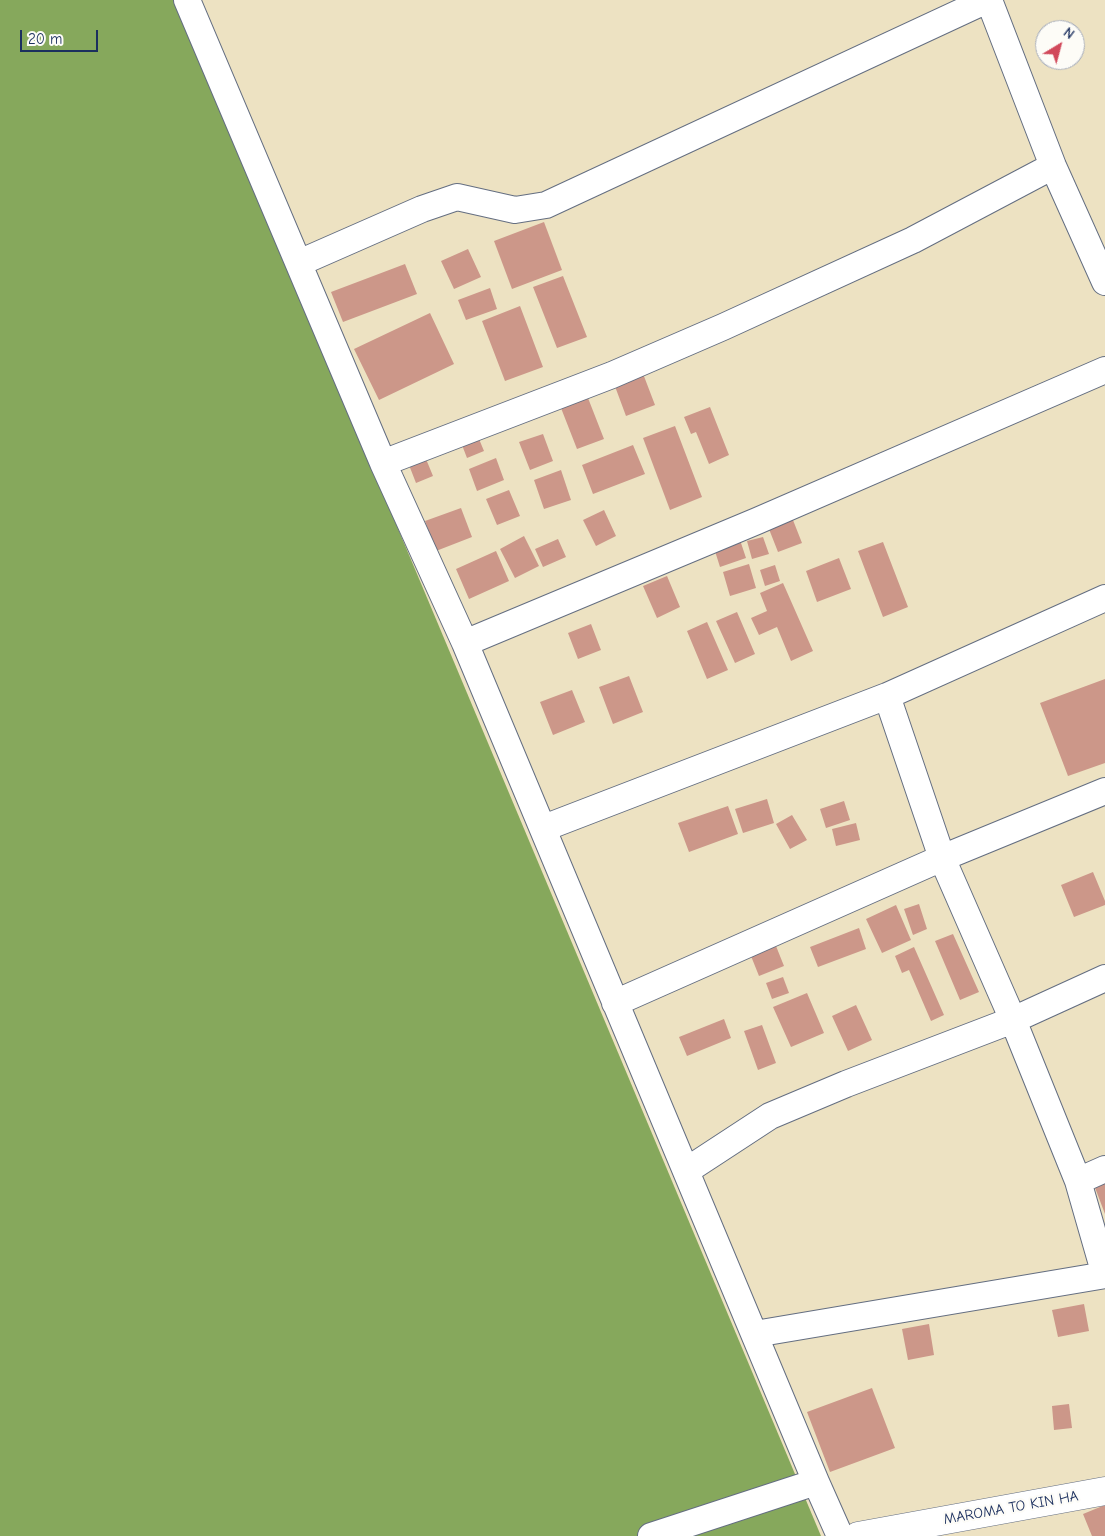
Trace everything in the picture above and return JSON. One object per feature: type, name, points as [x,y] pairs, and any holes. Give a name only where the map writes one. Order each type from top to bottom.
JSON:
[{"type":"street","points":[[187,0],[383,463],[465,643],[544,828],[615,1003],[840,1536]]},
{"type":"street","points":[[299,263],[422,209],[457,198],[514,210],[546,205],[988,0],[1053,166],[1105,282]]},
{"type":"street","points":[[383,463],[612,375],[723,327],[913,240],[1053,166]]},
{"type":"street","points":[[465,643],[757,521],[1105,370]]},
{"type":"street","points":[[544,828],[887,696],[1105,598]]},
{"type":"street","points":[[755,1334],[1105,1275],[1078,1182],[1013,1020],[942,858],[887,696]]},
{"type":"street","points":[[615,1003],[942,858],[1105,792]]},
{"type":"street","points":[[686,1171],[770,1116],[846,1084],[1013,1020],[1105,978]]},
{"type":"street","points":[[1078,1182],[1105,1169]]},
{"type":"street","points":[[651,1536],[816,1482]]},
{"type":"street","name":"MAROMA TO KIN HA","points":[[858,1536],[1105,1491]]},
{"type":"green space","points":[[0,0],[176,0],[821,1536],[0,1536]]},
{"type":"building","points":[[544,222],[562,270],[512,289],[494,241]]},
{"type":"building","points":[[468,249],[481,277],[454,289],[441,261]]},
{"type":"building","points":[[405,264],[417,294],[343,322],[331,292]]},
{"type":"building","points":[[563,276],[587,337],[557,348],[533,287]]},
{"type":"building","points":[[490,288],[497,309],[466,320],[458,300]]},
{"type":"building","points":[[520,306],[543,367],[505,381],[482,321]]},
{"type":"building","points":[[430,313],[454,364],[379,400],[354,349]]},
{"type":"building","points":[[642,371],[655,405],[626,416],[613,381]]},
{"type":"building","points":[[588,398],[604,439],[577,449],[561,408]]},
{"type":"building","points":[[710,407],[729,455],[709,464],[696,432],[691,434],[684,417]]},
{"type":"building","points":[[675,426],[702,497],[670,510],[643,438]]},
{"type":"building","points":[[543,434],[553,461],[530,470],[519,442]]},
{"type":"building","points":[[479,439],[484,451],[467,458],[462,445]]},
{"type":"building","points":[[633,445],[645,474],[593,494],[582,465]]},
{"type":"building","points":[[496,458],[504,480],[477,491],[469,469]]},
{"type":"building","points":[[426,459],[433,476],[416,483],[409,465]]},
{"type":"building","points":[[561,470],[571,500],[544,509],[534,480]]},
{"type":"building","points":[[509,490],[520,516],[497,525],[486,499]]},
{"type":"building","points":[[461,508],[472,537],[436,551],[425,521]]},
{"type":"building","points":[[604,510],[616,536],[596,546],[583,520]]},
{"type":"building","points":[[791,515],[802,543],[778,552],[767,524]]},
{"type":"building","points":[[524,536],[539,566],[515,578],[500,549]]},
{"type":"building","points":[[763,537],[769,554],[752,559],[747,541]]},
{"type":"building","points":[[558,539],[566,557],[543,567],[535,549]]},
{"type":"building","points":[[740,540],[746,558],[720,567],[714,548]]},
{"type":"building","points":[[883,542],[908,607],[883,617],[858,551]]},
{"type":"building","points":[[496,551],[509,581],[469,599],[456,569]]},
{"type":"building","points":[[839,558],[851,589],[817,602],[806,571]]},
{"type":"building","points":[[749,564],[756,588],[730,596],[723,572]]},
{"type":"building","points":[[775,565],[780,581],[765,586],[760,570]]},
{"type":"building","points":[[667,576],[680,607],[657,618],[643,586]]},
{"type":"building","points":[[783,583],[813,651],[791,661],[777,627],[759,635],[751,618],[767,611],[760,593]]},
{"type":"building","points":[[737,612],[755,654],[735,663],[716,621]]},
{"type":"building","points":[[707,622],[728,670],[707,679],[687,631]]},
{"type":"building","points":[[591,624],[601,650],[578,659],[568,633]]},
{"type":"building","points":[[629,676],[643,712],[613,724],[599,687]]},
{"type":"building","points":[[1105,679],[1105,763],[1068,776],[1040,703]]},
{"type":"building","points":[[572,690],[585,722],[553,735],[540,702]]},
{"type":"building","points":[[767,799],[774,823],[743,833],[735,809]]},
{"type":"building","points":[[844,801],[850,820],[826,828],[820,809]]},
{"type":"building","points":[[728,806],[738,834],[689,852],[678,823]]},
{"type":"building","points":[[792,815],[807,840],[790,849],[776,824]]},
{"type":"building","points":[[856,823],[860,840],[836,846],[832,829]]},
{"type":"building","points":[[1093,872],[1105,905],[1074,917],[1061,885]]},
{"type":"building","points":[[919,904],[927,929],[913,935],[904,909]]},
{"type":"building","points":[[896,905],[911,940],[882,953],[866,919]]},
{"type":"building","points":[[859,928],[866,949],[818,967],[810,947]]},
{"type":"building","points":[[953,934],[979,992],[960,1000],[935,941]]},
{"type":"building","points":[[774,941],[784,966],[759,976],[749,951]]},
{"type":"building","points":[[914,947],[944,1015],[931,1021],[909,970],[902,973],[895,956]]},
{"type":"building","points":[[783,977],[789,993],[772,999],[766,983]]},
{"type":"building","points":[[807,993],[824,1033],[791,1047],[773,1007]]},
{"type":"building","points":[[856,1005],[872,1040],[848,1051],[832,1016]]},
{"type":"building","points":[[724,1019],[731,1038],[687,1056],[679,1037]]},
{"type":"building","points":[[762,1025],[776,1063],[758,1070],[744,1031]]},
{"type":"building","points":[[1105,1181],[1105,1214],[1094,1185]]},
{"type":"building","points":[[1084,1304],[1089,1331],[1058,1337],[1052,1310]]},
{"type":"building","points":[[929,1324],[934,1355],[908,1360],[902,1329]]},
{"type":"building","points":[[872,1388],[895,1448],[830,1472],[807,1412]]},
{"type":"building","points":[[1069,1404],[1072,1428],[1054,1430],[1052,1406]]},
{"type":"building","points":[[1105,1505],[1105,1536],[1092,1536],[1083,1514]]}]
